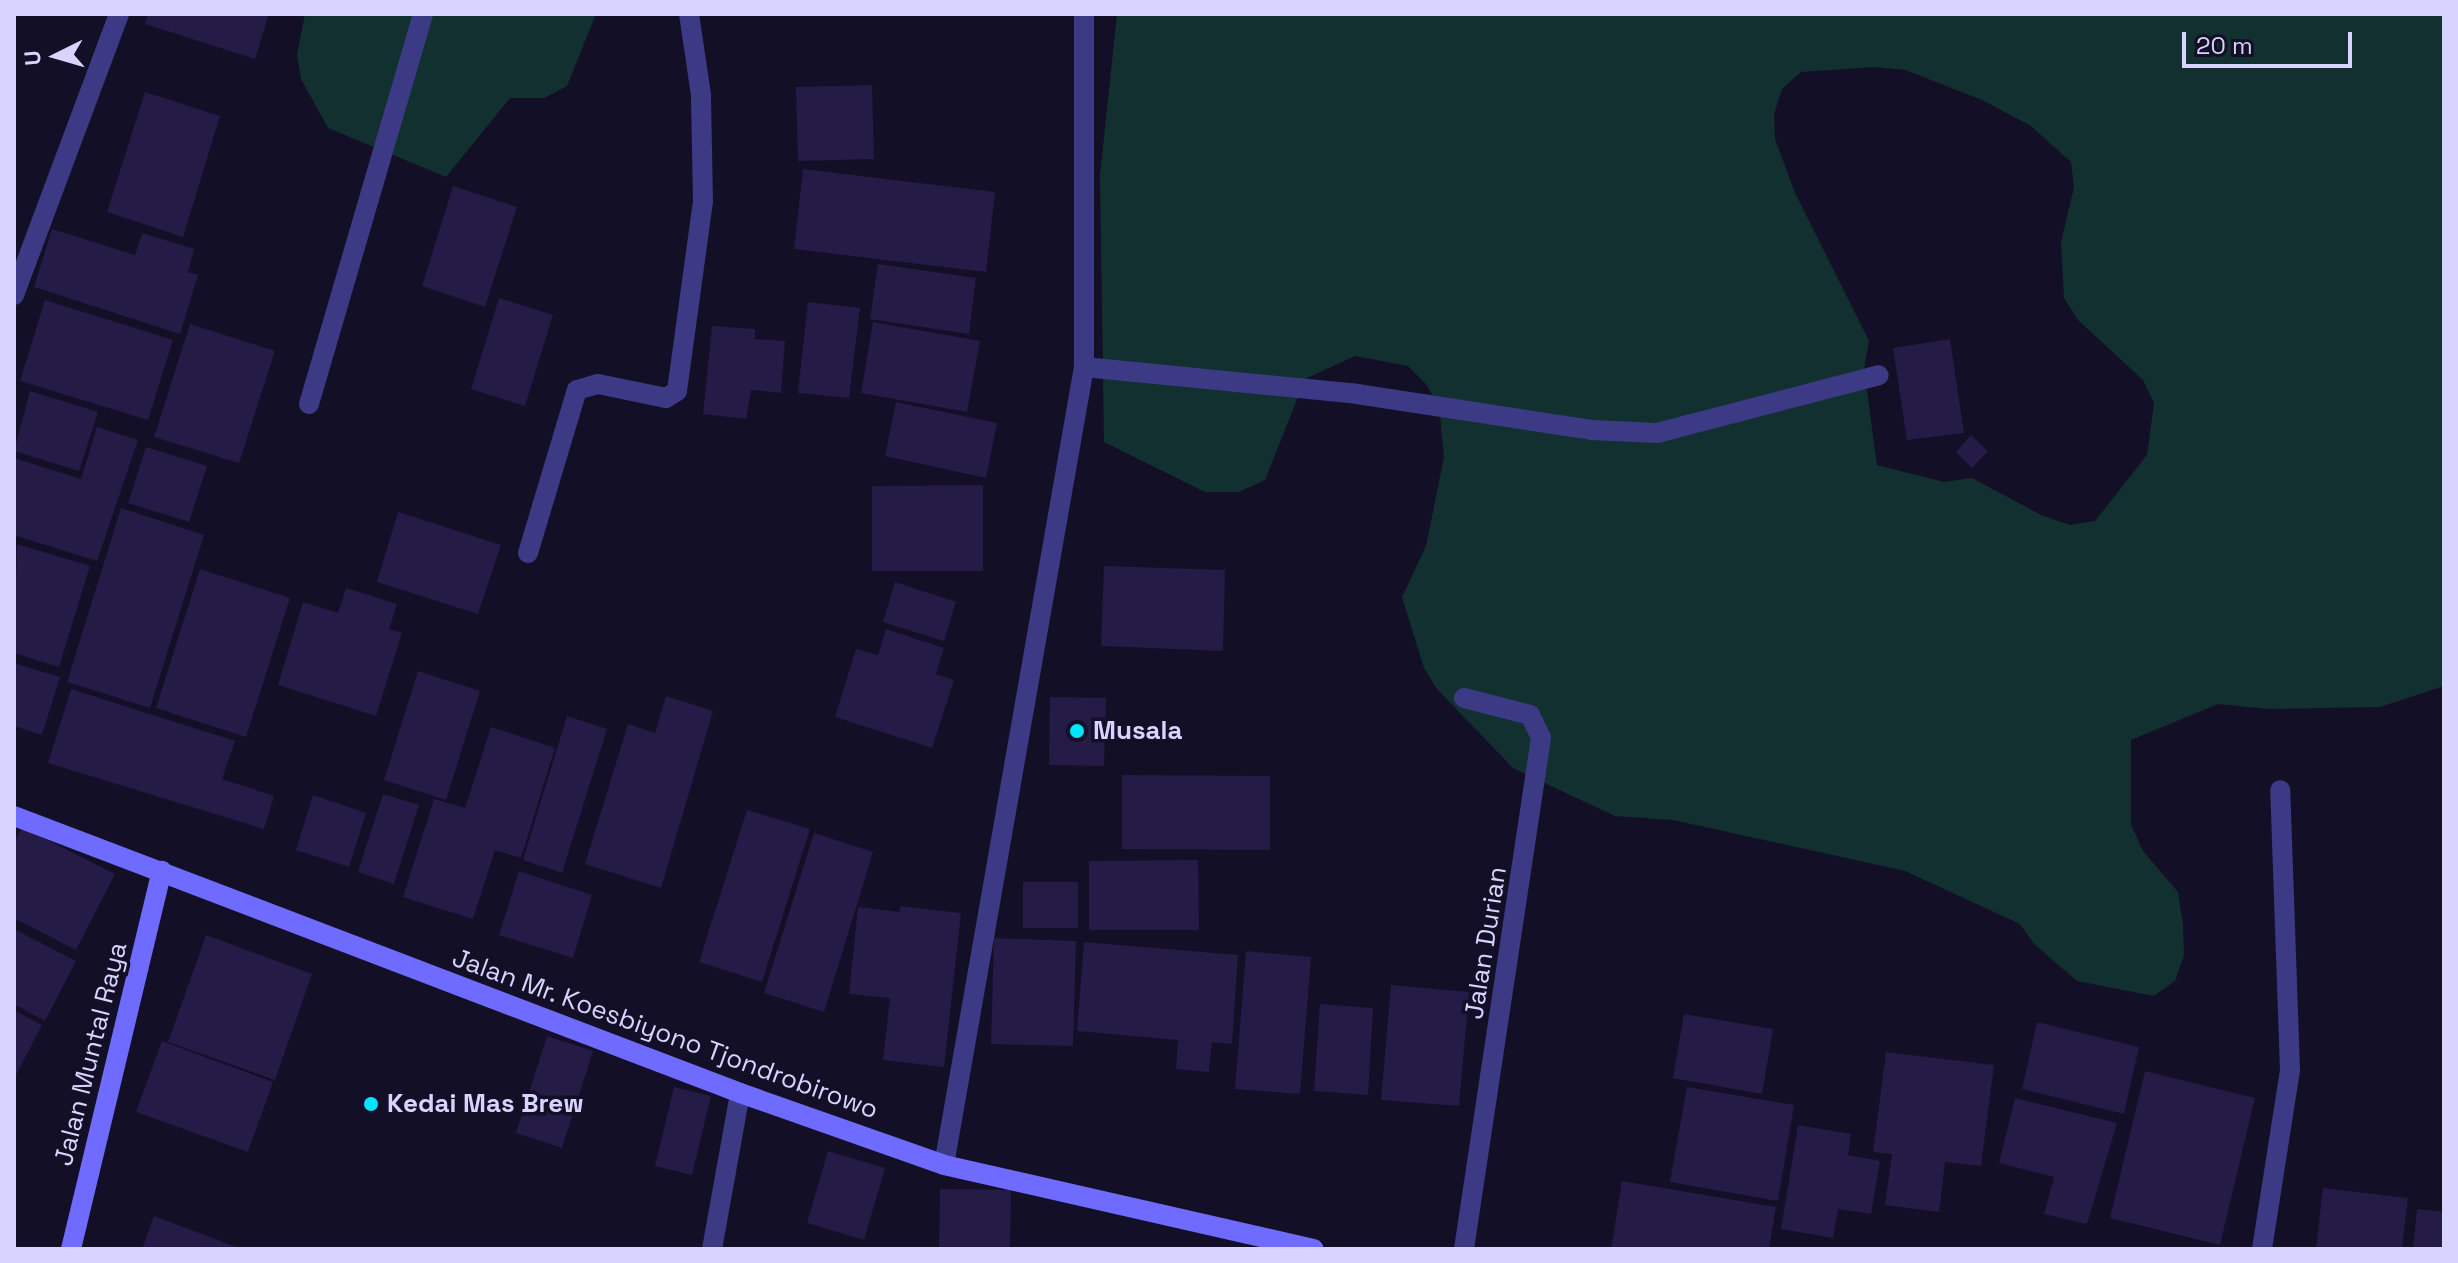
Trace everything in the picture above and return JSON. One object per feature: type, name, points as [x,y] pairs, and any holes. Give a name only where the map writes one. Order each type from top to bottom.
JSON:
[{"type":"main road","name":"Jalan Mr. Koesbiyono Tjondrobirowo","points":[[14,816],[740,1093],[944,1165],[1314,1249]]},
{"type":"main road","name":"Jalan Muntal Raya","points":[[71,1249],[162,871]]},
{"type":"street","points":[[14,295],[119,14]]},
{"type":"street","points":[[309,404],[423,14]]},
{"type":"street","points":[[528,553],[577,390],[598,384],[666,398],[677,391],[703,202],[701,95],[689,14]]},
{"type":"street","points":[[944,1165],[1084,367],[1084,14]]},
{"type":"street","points":[[1084,367],[1357,394],[1591,430],[1657,433],[1879,375]]},
{"type":"street","name":"Jalan Durian","points":[[1464,698],[1530,715],[1541,738],[1464,1249]]},
{"type":"street","points":[[2262,1249],[2290,1070],[2280,790]]},
{"type":"street","points":[[712,1249],[740,1093]]},
{"type":"green space","points":[[305,14],[596,14],[567,86],[544,98],[510,98],[446,177],[328,128],[301,79],[297,54]]},
{"type":"green space","points":[[1117,14],[2444,14],[2444,686],[2380,707],[2269,709],[2218,704],[2131,740],[2131,825],[2143,851],[2178,892],[2183,925],[2184,955],[2175,981],[2154,996],[2077,981],[2035,945],[2020,924],[1905,871],[1673,820],[1615,816],[1513,768],[1437,689],[1424,668],[1402,597],[1426,546],[1444,457],[1439,406],[1426,384],[1408,366],[1355,356],[1305,379],[1265,480],[1239,492],[1205,492],[1104,442],[1100,175]],"holes":[[[1875,67],[1905,70],[1982,100],[2031,126],[2071,162],[2074,187],[2061,242],[2064,298],[2078,320],[2143,380],[2154,403],[2147,455],[2095,521],[2070,525],[2043,516],[1972,478],[1944,482],[1877,465],[1864,369],[1869,341],[1795,193],[1775,139],[1774,114],[1782,89],[1801,72]]]},
{"type":"building","points":[[148,14],[269,14],[255,59],[145,24]]},
{"type":"building","points":[[872,85],[874,159],[798,161],[796,87]]},
{"type":"building","points":[[145,92],[220,116],[183,237],[107,212]]},
{"type":"building","points":[[803,169],[995,192],[986,272],[794,249]]},
{"type":"building","points":[[453,186],[517,207],[485,307],[422,286]]},
{"type":"building","points":[[52,229],[135,255],[142,233],[194,249],[188,272],[198,275],[180,334],[34,287]]},
{"type":"building","points":[[878,264],[976,278],[969,334],[870,319]]},
{"type":"building","points":[[499,298],[553,315],[525,406],[471,389]]},
{"type":"building","points":[[45,300],[173,340],[148,420],[20,381]]},
{"type":"building","points":[[808,302],[860,308],[849,398],[798,393]]},
{"type":"building","points":[[873,322],[980,341],[967,412],[861,393]]},
{"type":"building","points":[[190,324],[275,351],[239,463],[154,437]]},
{"type":"building","points":[[712,326],[755,329],[755,339],[785,341],[781,393],[751,390],[746,419],[703,414]]},
{"type":"building","points":[[1950,339],[1964,433],[1907,440],[1893,348]]},
{"type":"building","points":[[30,391],[98,412],[79,471],[14,451]]},
{"type":"building","points":[[896,402],[997,423],[986,478],[885,456]]},
{"type":"building","points":[[97,427],[138,440],[97,561],[14,535],[14,458],[81,479]]},
{"type":"building","points":[[1971,435],[1988,451],[1972,468],[1956,452]]},
{"type":"building","points":[[146,447],[207,466],[189,522],[128,503]]},
{"type":"building","points":[[983,485],[983,571],[872,571],[872,486]]},
{"type":"building","points":[[121,508],[204,535],[150,708],[67,682]]},
{"type":"building","points":[[398,512],[501,545],[478,614],[377,582]]},
{"type":"building","points":[[17,544],[90,566],[59,667],[14,653]]},
{"type":"building","points":[[1104,566],[1225,570],[1223,651],[1101,646]]},
{"type":"building","points":[[200,569],[290,598],[246,737],[156,708]]},
{"type":"building","points":[[895,582],[956,602],[944,641],[883,622]]},
{"type":"building","points":[[346,588],[397,604],[389,629],[402,633],[376,716],[278,685],[303,602],[338,613]]},
{"type":"building","points":[[886,629],[944,648],[936,674],[954,680],[932,748],[835,717],[856,649],[878,655]]},
{"type":"building","points":[[14,663],[60,677],[42,735],[14,726]]},
{"type":"building","points":[[418,671],[480,691],[446,800],[384,780]]},
{"type":"building","points":[[71,689],[235,741],[222,779],[274,796],[264,829],[48,763]]},
{"type":"building","points":[[666,696],[713,711],[661,888],[585,864],[628,724],[655,733]]},
{"type":"building","name":"Musala","points":[[1050,697],[1106,698],[1104,766],[1049,765]]},
{"type":"building","points":[[567,716],[607,729],[562,873],[523,860]]},
{"type":"building","points":[[491,727],[555,748],[521,858],[495,850],[473,919],[403,897],[434,799],[465,808]]},
{"type":"building","points":[[1122,775],[1270,776],[1270,850],[1122,849]]},
{"type":"building","points":[[383,794],[419,805],[394,884],[358,872]]},
{"type":"building","points":[[313,795],[366,813],[349,867],[296,850]]},
{"type":"building","points":[[747,810],[810,829],[762,982],[699,962]]},
{"type":"building","points":[[22,827],[115,874],[76,950],[14,918],[14,843]]},
{"type":"building","points":[[814,833],[873,852],[824,1012],[764,993]]},
{"type":"building","points":[[1198,860],[1199,930],[1089,930],[1089,861]]},
{"type":"building","points":[[519,871],[592,895],[573,958],[499,935]]},
{"type":"building","points":[[1023,882],[1078,882],[1078,928],[1023,928]]},
{"type":"building","points":[[900,906],[961,913],[944,1067],[883,1060],[890,998],[849,994],[858,907],[900,912]]},
{"type":"building","points":[[14,929],[76,961],[45,1021],[14,1004]]},
{"type":"building","points":[[206,935],[312,974],[275,1080],[168,1042]]},
{"type":"building","points":[[994,938],[1076,941],[1073,1046],[991,1044]]},
{"type":"building","points":[[1084,942],[1238,955],[1232,1044],[1212,1042],[1209,1072],[1176,1069],[1178,1040],[1077,1031]]},
{"type":"building","points":[[1246,951],[1311,957],[1300,1094],[1235,1089]]},
{"type":"building","points":[[1391,985],[1469,992],[1459,1106],[1381,1100]]},
{"type":"building","points":[[1320,1004],[1373,1008],[1368,1095],[1314,1091]]},
{"type":"building","points":[[14,1010],[42,1025],[14,1079]]},
{"type":"building","points":[[1684,1014],[1773,1029],[1762,1094],[1673,1078]]},
{"type":"building","points":[[2037,1022],[2139,1047],[2124,1114],[2022,1089]]},
{"type":"building","points":[[547,1036],[593,1051],[562,1148],[516,1133]]},
{"type":"building","points":[[162,1041],[273,1082],[248,1152],[136,1112]]},
{"type":"building","points":[[1886,1052],[1994,1065],[1981,1166],[1945,1162],[1939,1212],[1885,1205],[1892,1154],[1873,1152]]},
{"type":"building","points":[[2145,1071],[2255,1098],[2220,1245],[2110,1218]]},
{"type":"building","points":[[674,1087],[711,1096],[692,1175],[655,1166]]},
{"type":"building","points":[[1687,1087],[1794,1105],[1778,1201],[1670,1182]]},
{"type":"building","points":[[2015,1098],[2117,1123],[2087,1224],[2044,1214],[2054,1177],[1999,1163]]},
{"type":"building","points":[[1798,1125],[1851,1134],[1848,1155],[1880,1161],[1871,1214],[1838,1209],[1833,1238],[1781,1229]]},
{"type":"building","points":[[828,1151],[885,1168],[864,1240],[807,1223]]},
{"type":"building","points":[[1622,1181],[1776,1207],[1769,1249],[1611,1249]]},
{"type":"building","points":[[2323,1188],[2408,1198],[2402,1249],[2316,1249]]},
{"type":"building","points":[[940,1189],[1011,1190],[1010,1249],[939,1249]]},
{"type":"building","points":[[2417,1209],[2444,1212],[2444,1249],[2413,1249]]},
{"type":"building","points":[[154,1216],[242,1249],[142,1249]]},
{"type":"place","name":"Musala","points":[[1077,731]]},
{"type":"place","name":"Kedai Mas Brew","points":[[371,1104]]}]
